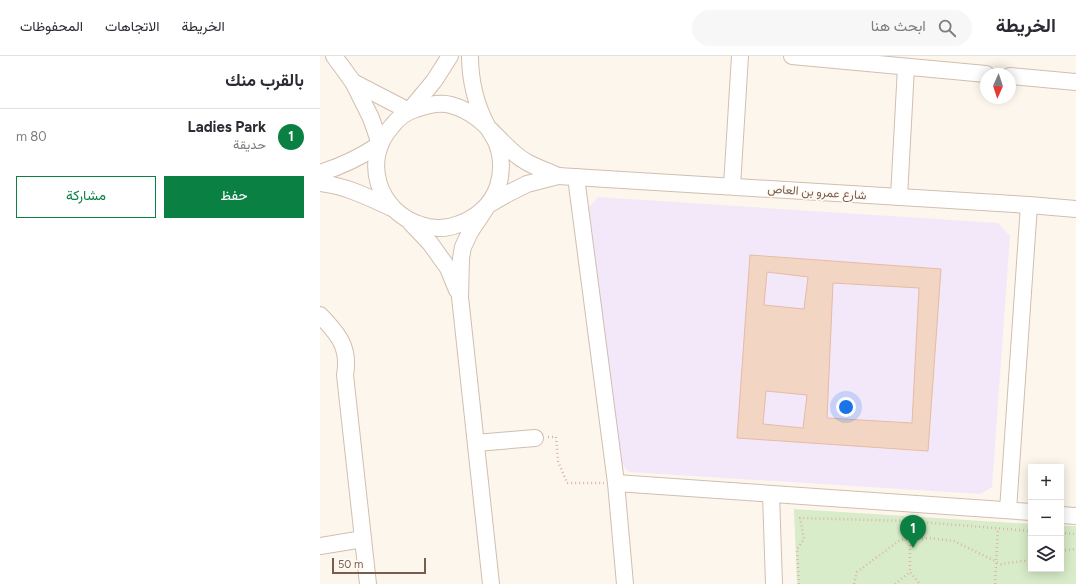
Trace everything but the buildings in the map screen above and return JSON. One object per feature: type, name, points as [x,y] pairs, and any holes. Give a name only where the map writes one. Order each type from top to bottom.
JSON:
[{"type":"street","points":[[334,56],[353,82],[371,118],[380,144]]},
{"type":"street","points":[[393,209],[383,195],[377,178],[376,161],[380,144],[392,125],[409,111],[434,81],[450,56]]},
{"type":"street","points":[[470,56],[471,82],[486,126],[497,144],[502,165],[498,186],[488,205],[470,232],[463,247],[461,258],[460,297],[491,584]]},
{"type":"street","points":[[732,186],[740,56]]},
{"type":"street","points":[[792,56],[980,73]]},
{"type":"street","points":[[898,197],[906,67]]},
{"type":"street","points":[[1016,77],[1076,82]]},
{"type":"street","points":[[353,82],[409,111],[429,104],[450,105],[470,112],[486,126]]},
{"type":"street","name":"شارع عمرو بن العاص","points":[[486,126],[513,153],[525,161],[558,176]]},
{"type":"street","points":[[320,173],[360,157],[380,144]]},
{"type":"street","name":"شارع عمرو بن العاص","points":[[488,205],[527,184],[558,176],[576,176],[1076,209]]},
{"type":"street","points":[[576,176],[616,483],[626,584]]},
{"type":"street","points":[[320,183],[330,184],[355,191],[393,209],[410,222],[430,243],[448,268],[460,297]]},
{"type":"street","points":[[410,222],[431,228],[452,227],[472,219],[488,205]]},
{"type":"street","points":[[1008,510],[1029,205]]},
{"type":"street","points":[[320,315],[337,333],[343,345],[346,358],[345,376],[368,584]]},
{"type":"street","points":[[320,325],[329,334],[334,342],[345,376]]},
{"type":"street","points":[[476,443],[535,438]]},
{"type":"street","points":[[616,483],[1028,512]]},
{"type":"street","points":[[771,494],[774,584]]},
{"type":"street","points":[[1064,515],[1076,516]]},
{"type":"street","points":[[320,546],[363,539]]},
{"type":"path","points":[[535,438],[556,437],[558,461],[567,483],[616,483]]},
{"type":"path","points":[[799,584],[797,550],[804,539],[800,518],[909,521],[1028,530]]},
{"type":"path","points":[[909,521],[910,572],[920,584]]},
{"type":"path","points":[[995,584],[998,528]]},
{"type":"path","points":[[1064,533],[1076,534]]},
{"type":"path","points":[[854,584],[857,572],[900,540],[929,538],[954,541],[1001,564],[1028,560]]},
{"type":"path","points":[[1064,551],[1076,549]]},
{"type":"path","points":[[896,584],[910,572]]},
{"type":"shaded area","points":[[598,197],[998,223],[1010,236],[992,487],[981,494],[629,472],[619,461],[589,207]]},
{"type":"green space","points":[[794,509],[1028,524],[1028,572],[1064,572],[1064,526],[1076,526],[1076,584],[797,584]]},
{"type":"place","name":"Ladies Park","points":[[913,548]]}]
